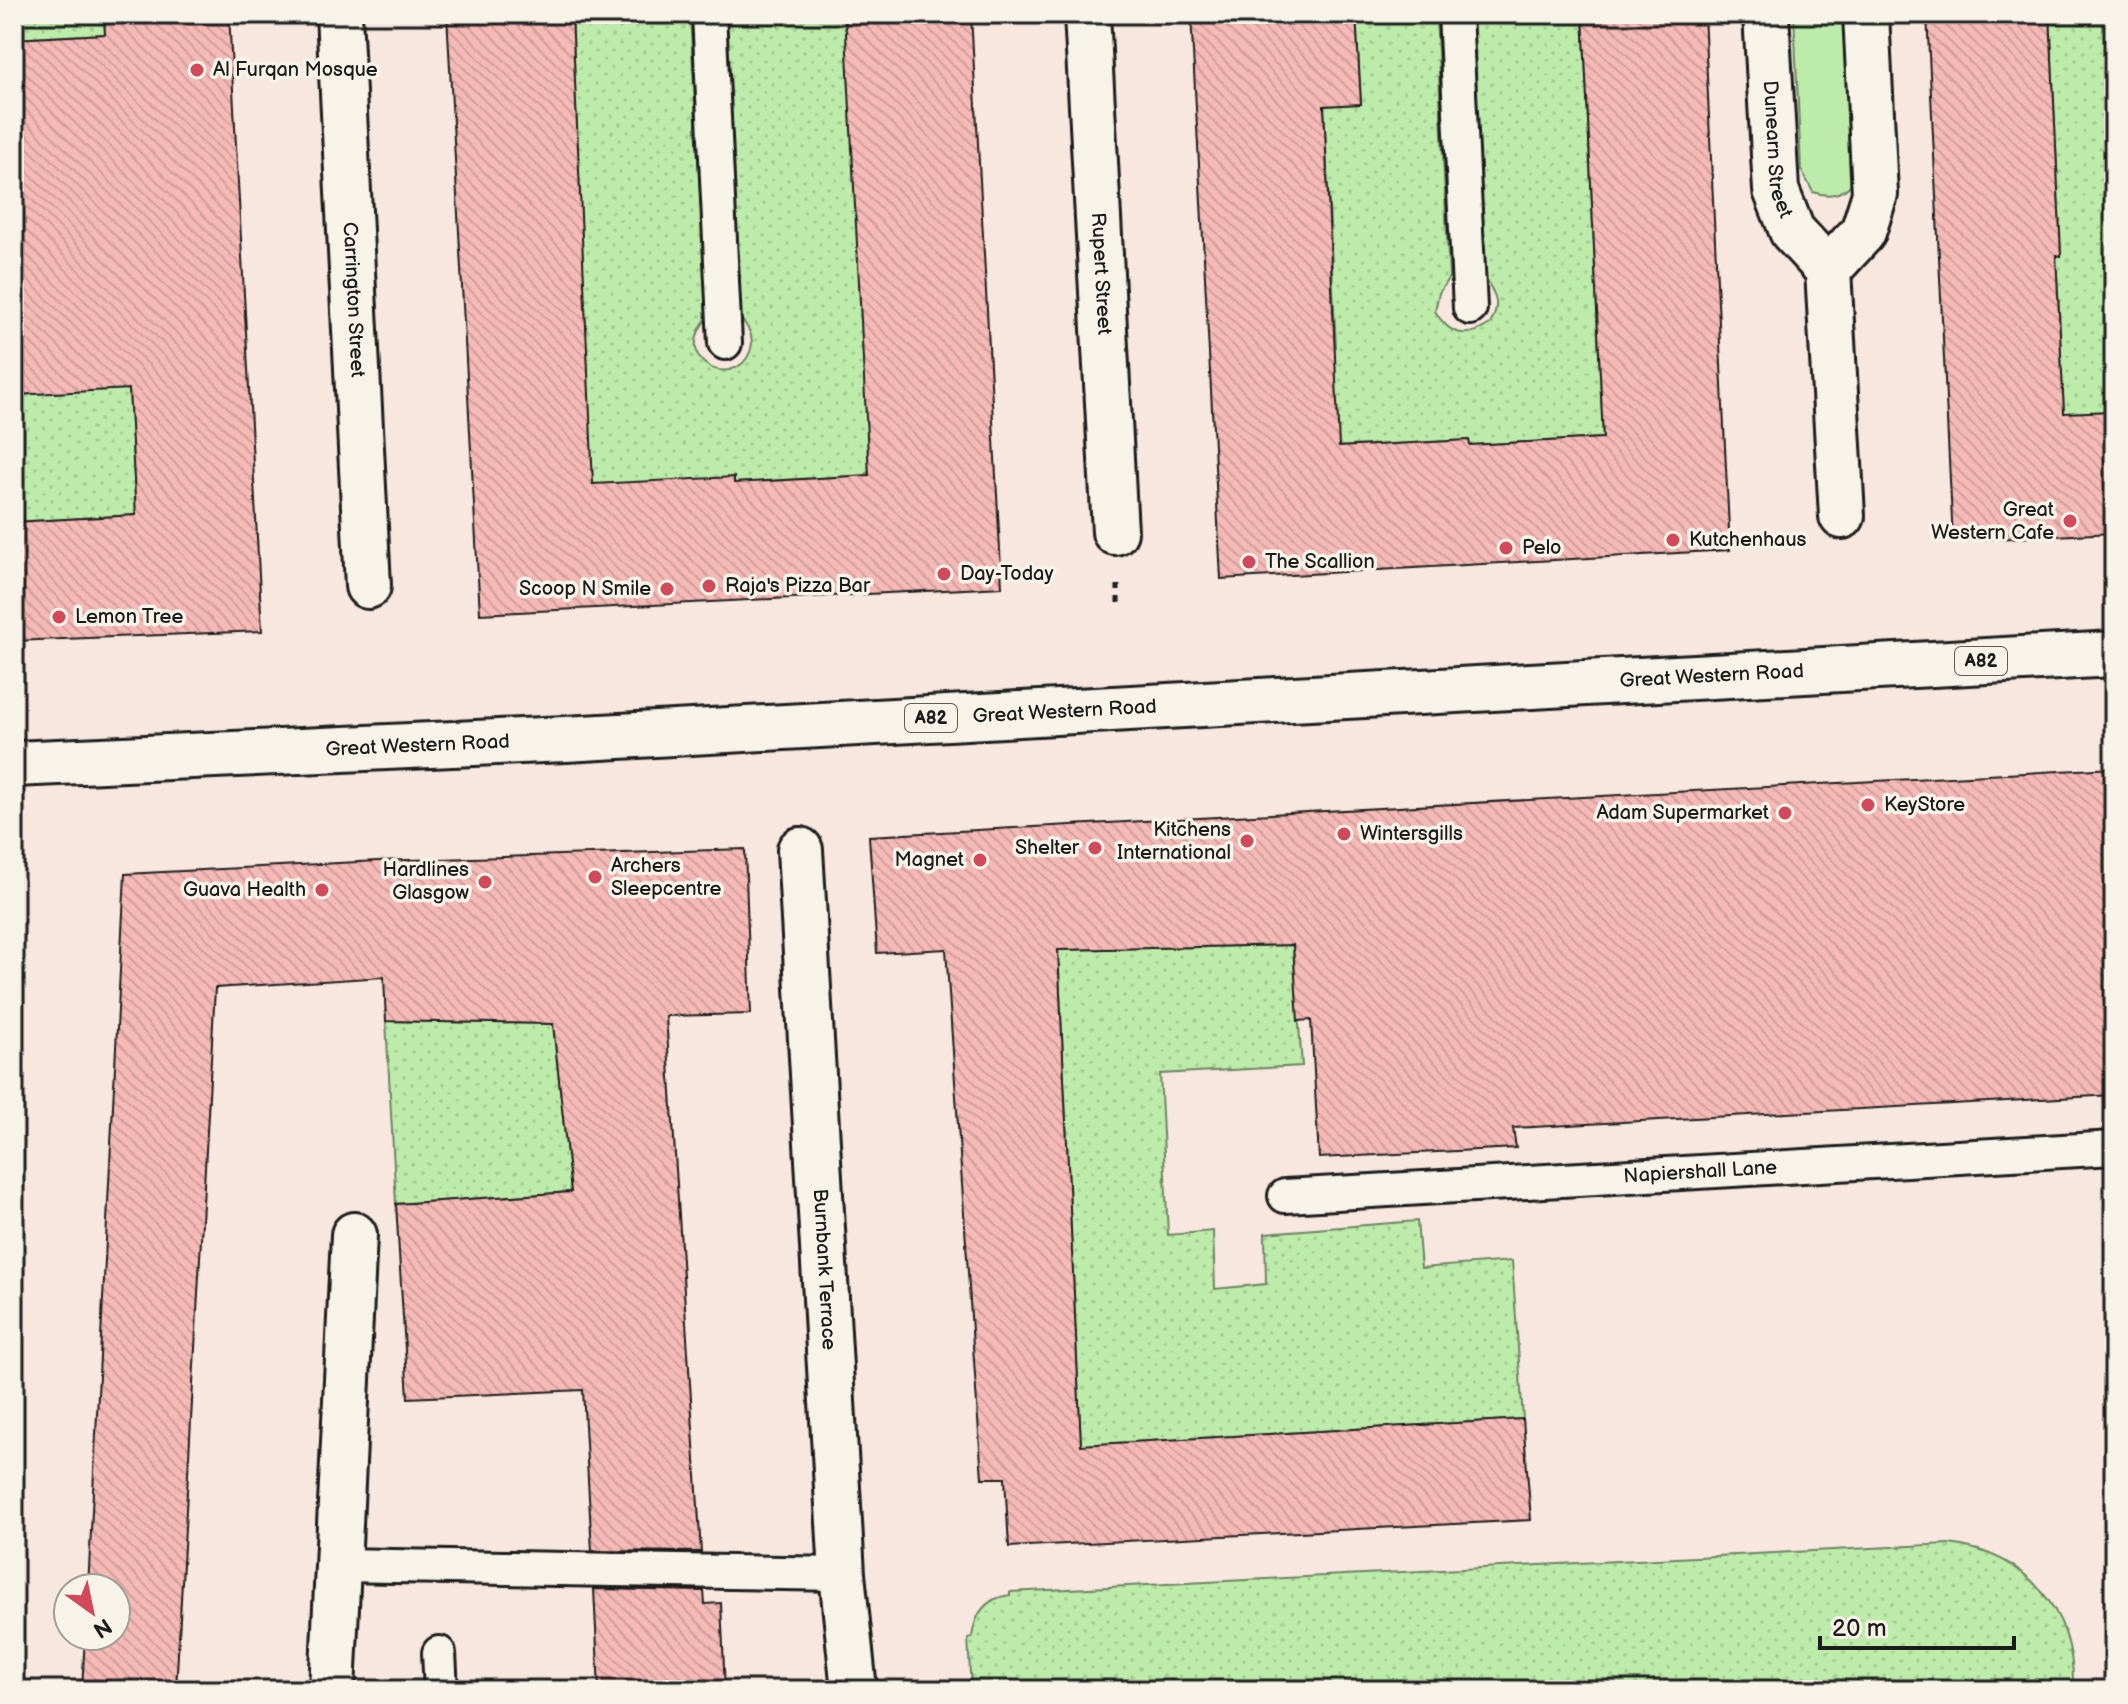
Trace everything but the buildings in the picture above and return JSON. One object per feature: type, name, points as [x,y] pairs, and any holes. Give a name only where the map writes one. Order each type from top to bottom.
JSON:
[{"type":"street","name":"Carrington Street","points":[[339,14],[368,586]]},
{"type":"street","name":"Rupert Street","points":[[1087,14],[1115,532]]},
{"type":"street","name":"Dunearn Street","points":[[1766,14],[1776,190],[1792,231],[1828,270]]},
{"type":"street","points":[[1842,516],[1828,270],[1863,232],[1875,194],[1866,14]]},
{"type":"street","name":"Great Western Road","points":[[14,764],[565,739],[2114,654]]},
{"type":"street","name":"Burnbank Terrace","points":[[800,850],[842,1574],[854,1690]]},
{"type":"street","points":[[332,1690],[354,1235]]},
{"type":"lane","points":[[709,14],[725,343]]},
{"type":"lane","points":[[1455,14],[1470,308]]},
{"type":"lane","name":"Napiershall Lane","points":[[1285,1196],[2114,1148]]},
{"type":"lane","points":[[338,1565],[842,1574]]},
{"type":"lane","points":[[439,1653],[441,1690]]},
{"type":"green space","points":[[14,14],[104,14],[105,34],[14,39]]},
{"type":"green space","points":[[572,14],[690,14],[707,318],[698,334],[696,348],[700,359],[720,370],[732,369],[742,363],[750,352],[752,342],[740,318],[725,14],[845,14],[874,463],[865,476],[734,483],[734,478],[580,496],[591,455]]},
{"type":"green space","points":[[1356,14],[1436,14],[1449,277],[1439,293],[1435,311],[1452,330],[1466,333],[1490,324],[1496,310],[1494,293],[1483,275],[1472,14],[1583,14],[1603,438],[1470,445],[1468,440],[1311,448],[1332,349],[1336,347],[1324,106],[1361,103]]},
{"type":"green space","points":[[1794,14],[1850,14],[1856,176],[1844,191],[1838,193],[1826,195],[1813,192],[1801,170]]},
{"type":"green space","points":[[2050,14],[2114,14],[2114,411],[2064,413],[2056,255],[2061,255]]},
{"type":"green space","points":[[129,389],[136,515],[14,522],[14,395]]},
{"type":"green space","points":[[1293,945],[1302,1066],[1160,1074],[1168,1235],[1213,1231],[1215,1289],[1266,1284],[1265,1233],[1417,1221],[1421,1268],[1512,1261],[1523,1419],[1081,1445],[1058,950]]},
{"type":"green space","points":[[386,1021],[553,1024],[571,1192],[396,1204]]},
{"type":"green space","points":[[1949,1544],[2002,1560],[2041,1591],[2056,1612],[2066,1636],[2072,1662],[2073,1690],[971,1690],[968,1638],[972,1637],[983,1608],[994,1600],[1010,1595],[1010,1592]]},
{"type":"place","name":"Al Furqan Mosque","points":[[197,70]]},
{"type":"place","name":"Great Western Cafe","points":[[2070,521]]},
{"type":"place","name":"Kutchenhaus","points":[[1673,540]]},
{"type":"place","name":"Pelo","points":[[1506,548]]},
{"type":"place","name":"The Scallion","points":[[1249,562]]},
{"type":"place","name":"Day-Today","points":[[944,574]]},
{"type":"place","name":"Raja's Pizza Bar","points":[[709,586]]},
{"type":"place","name":"Scoop N Smile","points":[[667,589]]},
{"type":"place","name":"Lemon Tree","points":[[59,617]]},
{"type":"place","name":"KeyStore","points":[[1868,805]]},
{"type":"place","name":"Adam Supermarket","points":[[1785,813]]},
{"type":"place","name":"Wintersgills","points":[[1344,834]]},
{"type":"place","name":"Kitchens International","points":[[1247,841]]},
{"type":"place","name":"Shelter","points":[[1095,848]]},
{"type":"place","name":"Magnet","points":[[980,860]]},
{"type":"place","name":"Archers Sleepcentre","points":[[595,877]]},
{"type":"place","name":"Hardlines Glasgow","points":[[485,882]]},
{"type":"place","name":"Guava Health","points":[[322,890]]}]
